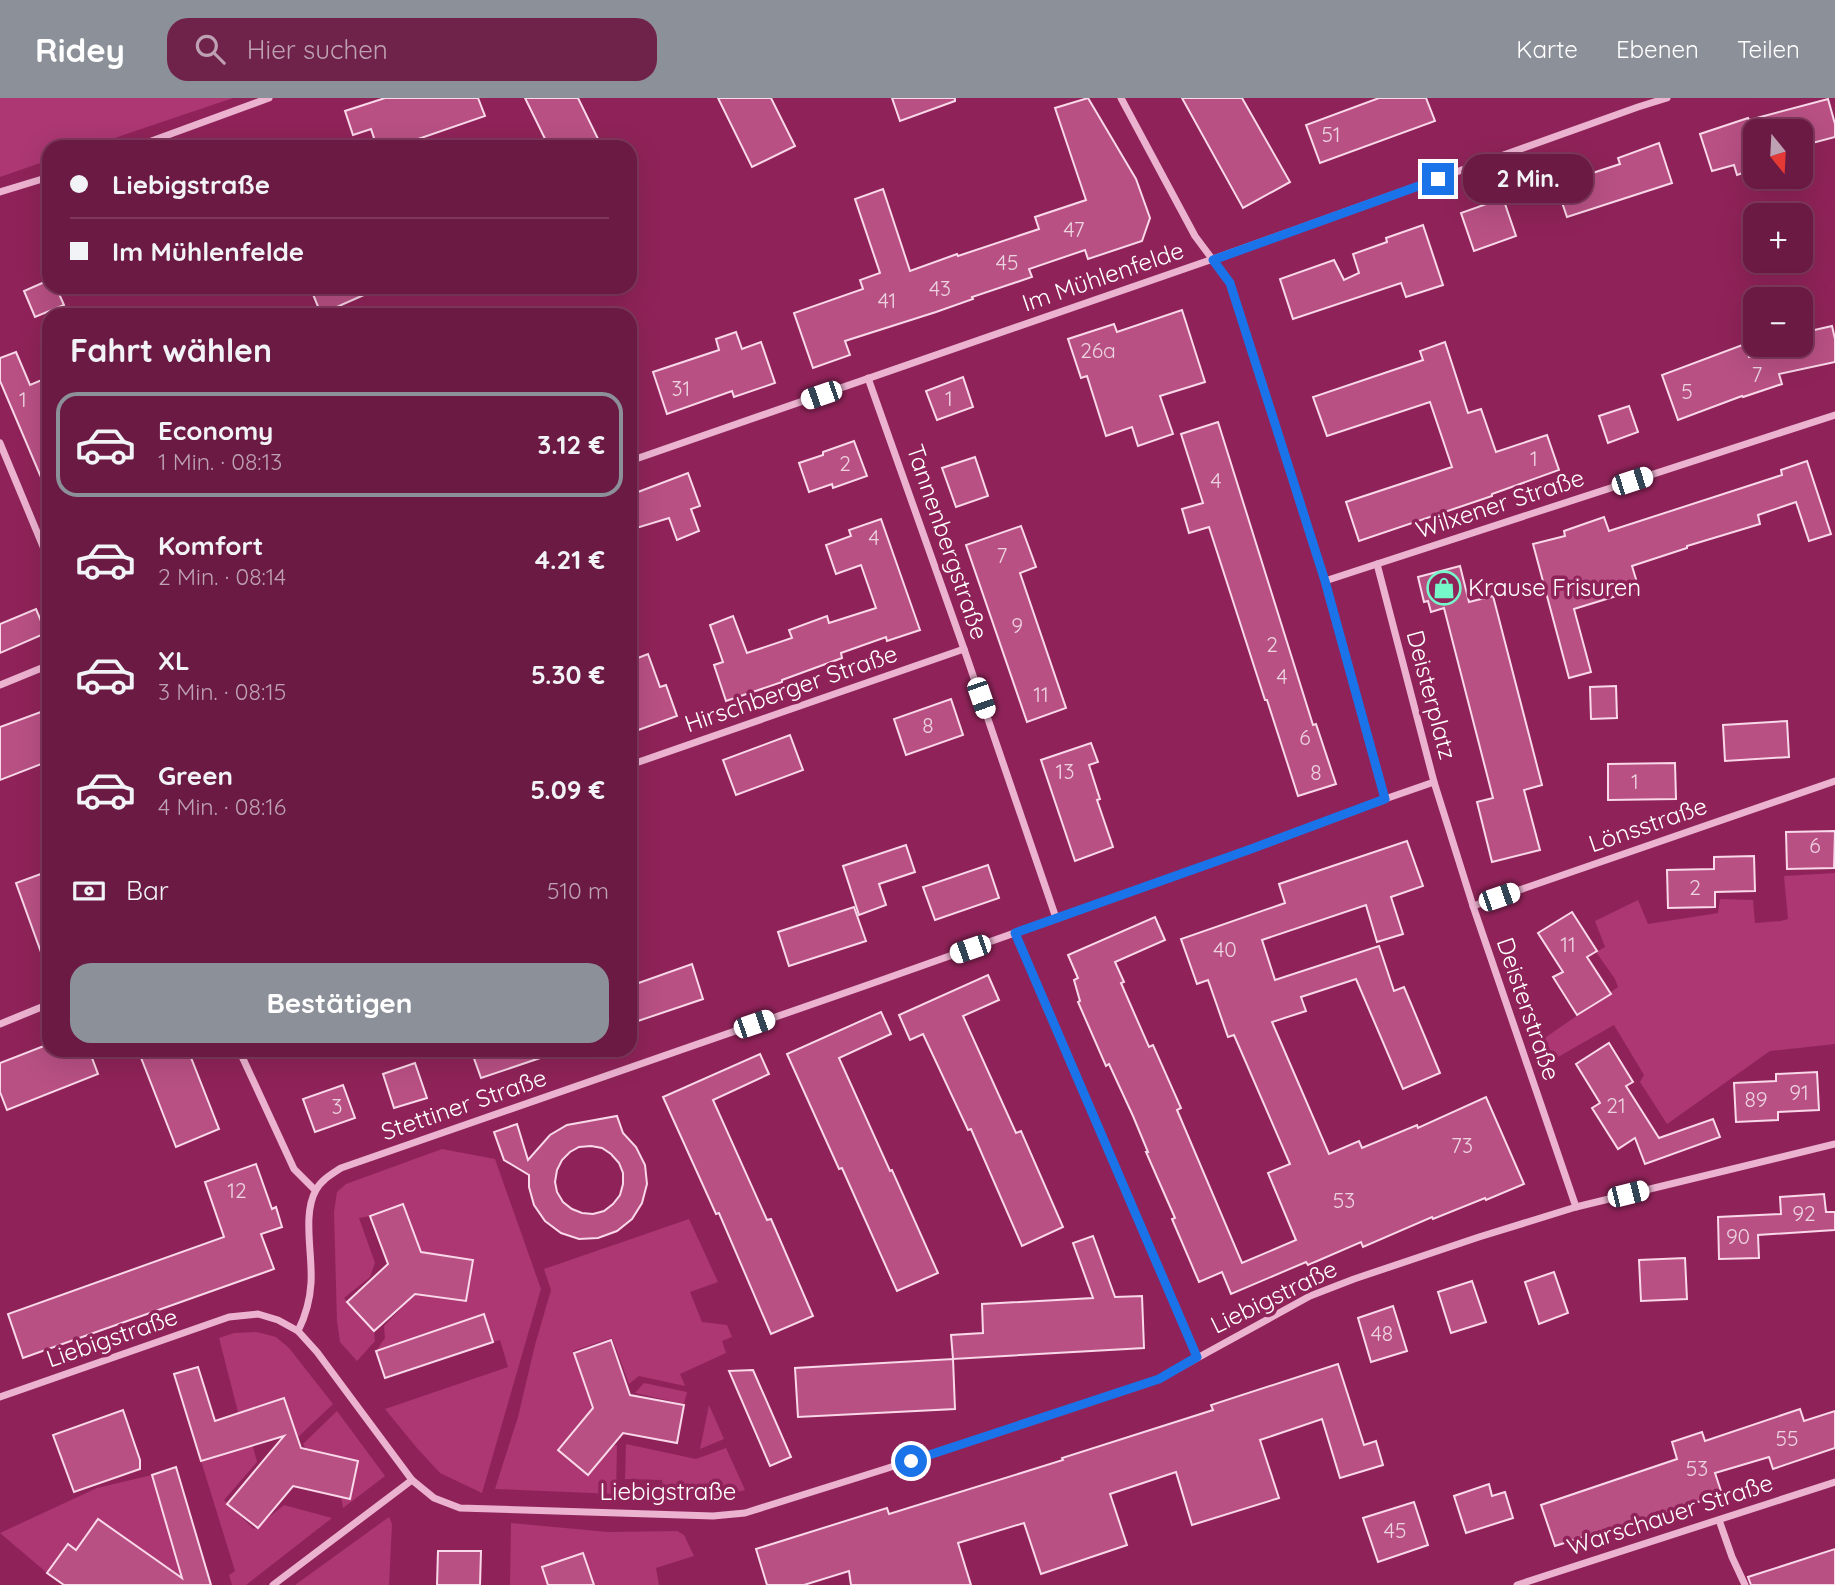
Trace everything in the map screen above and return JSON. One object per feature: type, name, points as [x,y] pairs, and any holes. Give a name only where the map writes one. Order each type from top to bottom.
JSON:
[{"type":"street","points":[[154,140],[269,98]]},
{"type":"street","points":[[1121,98],[1195,236],[1230,283],[1325,581],[1385,799]]},
{"type":"street","name":"Im Mühlenfelde","points":[[637,459],[1213,260],[1667,98]]},
{"type":"street","points":[[0,192],[42,179]]},
{"type":"street","name":"Tannenbergstraße","points":[[868,378],[1056,918]]},
{"type":"street","name":"Wilxener Straße","points":[[1377,564],[1835,415]]},
{"type":"street","points":[[0,443],[42,544]]},
{"type":"street","points":[[1325,581],[1377,564]]},
{"type":"street","name":"Deisterplatz","points":[[1377,564],[1434,782],[1385,799]]},
{"type":"street","name":"Hirschberger Straße","points":[[637,763],[964,649]]},
{"type":"street","points":[[0,685],[42,668]]},
{"type":"street","name":"Lönsstraße","points":[[1473,906],[1835,781]]},
{"type":"street","name":"Deisterstraße","points":[[1434,782],[1473,906],[1576,1207]]},
{"type":"street","name":"Stettiner Straße","points":[[315,1190],[341,1168],[1015,933],[1385,799]]},
{"type":"street","points":[[1015,933],[1197,1357]]},
{"type":"street","points":[[0,1024],[42,1007]]},
{"type":"street","points":[[242,1057],[294,1169],[315,1190],[309,1211],[311,1282],[308,1309],[298,1331]]},
{"type":"street","name":"Liebigstraße","points":[[0,1397],[229,1317],[257,1314],[278,1320],[298,1331],[317,1352],[412,1480],[434,1498],[460,1508],[713,1516],[745,1513],[1159,1379],[1310,1296],[1354,1279],[1576,1207],[1835,1144]]},
{"type":"street","points":[[273,1585],[412,1480]]},
{"type":"street","name":"Warschauer Straße","points":[[1517,1585],[1835,1482]]},
{"type":"street","points":[[1719,1520],[1745,1585]]},
{"type":"shaded area","points":[[0,98],[233,98],[109,140],[42,140],[42,162],[0,177]]},
{"type":"shaded area","points":[[1835,873],[1835,1044],[1770,1051],[1667,1124],[1640,1082],[1644,1075],[1614,1025],[1551,1061],[1539,1042],[1618,987],[1596,952],[1605,947],[1595,921],[1638,900],[1648,924],[1718,913],[1720,899],[1753,900],[1755,923],[1781,921],[1788,919],[1784,876]]},
{"type":"shaded area","points":[[442,1149],[495,1159],[541,1289],[482,1493],[440,1473],[385,1409],[508,1367],[500,1340],[493,1342],[484,1315],[376,1351],[385,1338],[384,1326],[415,1294],[466,1301],[474,1262],[421,1252],[403,1204],[359,1218],[375,1263],[370,1277],[344,1298],[374,1331],[375,1341],[357,1361],[340,1342],[337,1321],[334,1212],[337,1192],[346,1184]]},
{"type":"shaded area","points":[[689,1219],[718,1282],[690,1292],[702,1322],[727,1325],[732,1337],[722,1341],[726,1353],[680,1374],[685,1386],[639,1376],[629,1384],[612,1338],[573,1351],[592,1408],[557,1450],[588,1475],[612,1446],[617,1445],[616,1494],[495,1489],[518,1417],[551,1290],[544,1269]]},
{"type":"shaded area","points":[[257,1332],[276,1337],[289,1348],[333,1404],[297,1438],[284,1398],[238,1412],[219,1338],[234,1333]]},
{"type":"shaded area","points":[[644,1383],[687,1392],[684,1404],[635,1393]]},
{"type":"shaded area","points":[[709,1405],[724,1439],[700,1449]]},
{"type":"shaded area","points":[[337,1411],[385,1476],[343,1508],[341,1497],[350,1498],[358,1461],[306,1449],[303,1444]]},
{"type":"shaded area","points":[[251,1440],[257,1462],[224,1500],[254,1529],[284,1505],[332,1518],[246,1585],[232,1585],[229,1575],[235,1571],[201,1461],[225,1454]]},
{"type":"shaded area","points":[[626,1444],[696,1459],[726,1448],[745,1490],[726,1495],[664,1494],[662,1480],[625,1479]]},
{"type":"shaded area","points":[[152,1475],[184,1585],[172,1585],[178,1574],[98,1519],[76,1550],[67,1544],[47,1573],[0,1533],[97,1488]]},
{"type":"shaded area","points":[[389,1517],[392,1524],[389,1585],[295,1585]]},
{"type":"shaded area","points":[[511,1523],[608,1532],[677,1531],[684,1535],[694,1556],[656,1568],[659,1585],[594,1585],[582,1553],[542,1566],[548,1585],[510,1585]]},
{"type":"building","points":[[385,98],[478,98],[485,116],[415,140],[375,140],[371,129],[353,135],[345,111]]},
{"type":"building","points":[[525,98],[578,98],[599,140],[546,140]]},
{"type":"building","points":[[718,98],[771,98],[795,146],[752,167]]},
{"type":"building","points":[[892,98],[955,98],[955,101],[900,121]]},
{"type":"building","points":[[1088,98],[1136,179],[1150,218],[1142,241],[1088,259],[1085,250],[1029,269],[1032,277],[845,341],[850,355],[813,368],[794,313],[863,289],[860,280],[880,273],[855,199],[883,189],[910,271],[1039,229],[1035,217],[1086,200],[1055,108]]},
{"type":"building","points":[[1182,98],[1242,98],[1290,182],[1243,208]]},
{"type":"building","points":[[1379,98],[1426,98],[1435,121],[1320,163],[1306,125]]},
{"type":"building","points":[[1828,99],[1835,124],[1835,137],[1813,143],[1813,119],[1753,119]]},
{"type":"building","points":[[1743,120],[1743,173],[1737,175],[1734,165],[1712,171],[1700,134]]},
{"type":"building","points":[[1659,143],[1672,183],[1567,217],[1556,185],[1620,164],[1618,158]]},
{"type":"building","points":[[1503,198],[1516,236],[1474,251],[1461,213]]},
{"type":"building","points":[[1423,225],[1443,285],[1406,297],[1401,283],[1293,319],[1280,279],[1334,260],[1344,280],[1359,273],[1353,254],[1387,242],[1386,238]]},
{"type":"building","points":[[42,283],[42,294],[59,294],[64,305],[42,308],[42,314],[35,317],[24,291]]},
{"type":"building","points":[[313,294],[366,294],[335,308],[319,308]]},
{"type":"building","points":[[1182,310],[1205,382],[1160,396],[1173,434],[1138,446],[1132,427],[1106,436],[1087,376],[1081,378],[1068,339],[1114,324],[1117,332]]},
{"type":"building","points":[[1832,326],[1835,362],[1779,374],[1782,384],[1678,420],[1662,375],[1743,345],[1743,357],[1813,357],[1813,330]]},
{"type":"building","points":[[736,332],[742,349],[761,342],[775,383],[734,397],[732,391],[667,414],[653,372],[719,350],[716,339]]},
{"type":"building","points":[[1445,342],[1468,413],[1481,409],[1496,452],[1547,435],[1559,470],[1359,541],[1346,502],[1452,467],[1430,402],[1327,436],[1313,397],[1423,360],[1420,351]]},
{"type":"building","points":[[16,352],[30,385],[42,380],[42,480],[0,381],[0,358]]},
{"type":"building","points":[[963,377],[973,407],[937,420],[926,391]]},
{"type":"building","points":[[1629,406],[1638,432],[1608,443],[1599,416]]},
{"type":"building","points":[[1218,422],[1313,725],[1316,724],[1336,784],[1298,796],[1209,527],[1189,533],[1182,509],[1203,503],[1181,434]]},
{"type":"building","points":[[854,441],[867,476],[833,488],[832,484],[809,492],[799,463]]},
{"type":"building","points":[[975,457],[988,496],[956,507],[942,468]]},
{"type":"building","points":[[1807,461],[1831,534],[1809,541],[1796,502],[1758,515],[1760,524],[1632,566],[1639,589],[1574,609],[1591,672],[1569,678],[1533,544],[1565,536],[1564,531],[1604,517],[1609,531],[1782,475],[1781,470]]},
{"type":"building","points":[[688,473],[700,506],[691,509],[699,531],[677,540],[669,518],[637,528],[637,492]]},
{"type":"building","points":[[881,519],[920,630],[887,641],[886,637],[841,653],[842,658],[726,701],[714,665],[723,662],[710,625],[733,616],[747,653],[792,638],[789,630],[827,616],[829,623],[876,608],[861,565],[836,574],[826,545],[851,536],[849,530]]},
{"type":"building","points":[[1021,526],[1036,567],[1020,573],[1066,708],[1027,722],[966,545]]},
{"type":"building","points":[[1460,566],[1469,602],[1493,596],[1542,785],[1524,790],[1540,850],[1492,862],[1477,802],[1493,798],[1444,608],[1431,612],[1428,601],[1424,602],[1418,577]]},
{"type":"building","points":[[36,609],[42,623],[42,635],[0,653],[0,624]]},
{"type":"building","points":[[648,654],[660,687],[666,685],[677,716],[637,730],[637,658]]},
{"type":"building","points":[[1616,686],[1617,718],[1591,719],[1590,687]]},
{"type":"building","points":[[951,699],[963,735],[906,755],[894,719]]},
{"type":"building","points":[[42,712],[42,764],[0,780],[0,727]]},
{"type":"building","points":[[1787,721],[1789,757],[1725,761],[1723,725]]},
{"type":"building","points":[[790,735],[803,770],[736,795],[723,760]]},
{"type":"building","points":[[1091,743],[1098,762],[1089,765],[1100,799],[1097,800],[1113,847],[1075,861],[1041,760]]},
{"type":"building","points":[[1675,763],[1676,799],[1608,800],[1608,764]]},
{"type":"building","points":[[1835,831],[1834,868],[1787,869],[1786,832]]},
{"type":"building","points":[[1407,841],[1423,886],[1391,897],[1403,934],[1377,942],[1366,905],[1262,940],[1275,980],[1379,946],[1394,991],[1404,987],[1440,1073],[1403,1089],[1356,979],[1301,997],[1306,1011],[1272,1022],[1329,1154],[1359,1141],[1362,1148],[1417,1125],[1418,1128],[1486,1097],[1524,1184],[1486,1200],[1485,1198],[1433,1219],[1432,1217],[1363,1247],[1361,1242],[1308,1265],[1306,1262],[1231,1294],[1222,1272],[1199,1282],[1133,1116],[1109,1064],[1106,1066],[1078,1002],[1080,1001],[1074,980],[1078,978],[1068,955],[1155,917],[1165,940],[1115,962],[1124,982],[1121,983],[1149,1047],[1153,1045],[1181,1108],[1177,1110],[1242,1263],[1296,1240],[1268,1173],[1290,1164],[1234,1035],[1228,1037],[1208,980],[1197,984],[1181,939],[1285,903],[1279,884]]},
{"type":"building","points":[[906,845],[915,872],[879,884],[886,905],[859,915],[843,866]]},
{"type":"building","points":[[1754,856],[1755,891],[1715,892],[1715,907],[1668,908],[1667,870],[1714,869],[1714,857]]},
{"type":"building","points":[[988,865],[999,898],[935,920],[923,887]]},
{"type":"building","points":[[42,874],[42,955],[16,883]]},
{"type":"building","points":[[854,907],[866,941],[789,966],[778,932]]},
{"type":"building","points":[[1572,912],[1597,951],[1587,957],[1611,994],[1577,1015],[1553,977],[1563,972],[1538,933]]},
{"type":"building","points":[[692,964],[703,999],[638,1021],[637,984]]},
{"type":"building","points":[[988,975],[999,1000],[963,1016],[1016,1133],[1021,1131],[1063,1227],[1022,1246],[971,1129],[968,1130],[923,1034],[910,1040],[899,1015]]},
{"type":"building","points":[[881,1012],[891,1034],[839,1058],[938,1273],[897,1291],[787,1054]]},
{"type":"building","points":[[1609,1043],[1633,1082],[1626,1086],[1659,1138],[1713,1119],[1720,1137],[1645,1164],[1635,1138],[1618,1149],[1592,1108],[1600,1103],[1576,1064]]},
{"type":"building","points":[[42,1047],[42,1057],[92,1057],[98,1074],[7,1110],[0,1092],[0,1063]]},
{"type":"building","points":[[760,1054],[769,1074],[713,1100],[767,1220],[771,1219],[813,1316],[771,1334],[719,1213],[716,1214],[663,1097]]},
{"type":"building","points":[[141,1057],[191,1057],[219,1129],[176,1147]]},
{"type":"building","points":[[474,1057],[543,1057],[481,1078]]},
{"type":"building","points":[[415,1063],[427,1098],[394,1108],[383,1074]]},
{"type":"building","points":[[1817,1072],[1819,1110],[1778,1112],[1778,1120],[1736,1122],[1734,1083],[1776,1081],[1776,1074]]},
{"type":"building","points":[[343,1085],[355,1118],[315,1132],[303,1099]]},
{"type":"building","points":[[617,1116],[623,1133],[636,1147],[645,1165],[647,1184],[642,1203],[632,1219],[617,1231],[598,1238],[579,1239],[561,1233],[545,1221],[534,1205],[529,1175],[504,1160],[494,1132],[517,1124],[528,1160],[550,1135],[567,1125]],"holes":[[[579,1147],[602,1148],[619,1163],[623,1173],[620,1195],[604,1211],[582,1213],[563,1202],[557,1192],[557,1170],[562,1160]]]},
{"type":"building","points":[[256,1164],[272,1209],[276,1207],[282,1227],[261,1234],[274,1269],[23,1358],[8,1314],[224,1237],[205,1182]]},
{"type":"building","points":[[1824,1194],[1826,1212],[1835,1212],[1835,1230],[1758,1235],[1759,1258],[1719,1259],[1718,1217],[1781,1214],[1780,1197]]},
{"type":"building","points":[[403,1204],[421,1252],[473,1260],[466,1301],[415,1294],[374,1331],[347,1302],[388,1264],[370,1216]]},
{"type":"building","points":[[1093,1236],[1115,1297],[1142,1296],[1144,1348],[953,1359],[951,1335],[983,1333],[982,1304],[1093,1298],[1073,1243]]},
{"type":"building","points":[[1685,1258],[1687,1299],[1641,1301],[1639,1260]]},
{"type":"building","points":[[1554,1272],[1568,1313],[1539,1324],[1525,1282]]},
{"type":"building","points":[[1472,1281],[1486,1322],[1451,1333],[1438,1292]]},
{"type":"building","points":[[1393,1306],[1407,1351],[1371,1362],[1358,1318]]},
{"type":"building","points":[[484,1314],[493,1342],[385,1378],[376,1351]]},
{"type":"building","points":[[611,1340],[630,1395],[684,1405],[677,1443],[623,1433],[588,1475],[558,1450],[593,1408],[574,1353]]},
{"type":"building","points":[[953,1359],[955,1409],[798,1417],[795,1368]]},
{"type":"building","points":[[1338,1364],[1364,1445],[1376,1441],[1383,1465],[1340,1478],[1322,1419],[1260,1440],[1279,1498],[1192,1525],[1176,1472],[1110,1494],[1127,1545],[1041,1574],[1024,1523],[958,1543],[971,1585],[851,1585],[849,1571],[804,1585],[767,1585],[756,1549],[887,1508],[889,1514],[1063,1460],[1062,1458],[1213,1410],[1211,1405]]},
{"type":"building","points":[[198,1367],[215,1421],[284,1398],[301,1448],[358,1461],[350,1499],[293,1486],[258,1528],[227,1504],[284,1436],[201,1461],[174,1374]]},
{"type":"building","points":[[753,1370],[791,1457],[770,1466],[729,1371]]},
{"type":"building","points":[[1800,1409],[1804,1421],[1835,1411],[1835,1448],[1773,1469],[1769,1457],[1715,1473],[1722,1494],[1555,1546],[1541,1505],[1677,1459],[1672,1442],[1702,1432],[1705,1441]]},
{"type":"building","points":[[123,1410],[140,1460],[140,1469],[74,1492],[53,1435]]},
{"type":"building","points":[[176,1467],[211,1585],[64,1585],[47,1573],[68,1544],[76,1550],[98,1519],[182,1578],[152,1475]]},
{"type":"building","points":[[1489,1484],[1492,1496],[1505,1492],[1513,1518],[1466,1533],[1454,1496]]},
{"type":"building","points":[[1414,1502],[1428,1545],[1378,1562],[1363,1518]]},
{"type":"building","points":[[1835,1549],[1835,1585],[1751,1585],[1748,1577]]},
{"type":"building","points":[[438,1551],[481,1551],[480,1585],[437,1585]]},
{"type":"building","points":[[583,1553],[594,1585],[548,1585],[542,1567]]},
{"type":"place","name":"Krause Frisuren","points":[[1444,588]]},
{"type":"route","points":[[911,1461],[1159,1379],[1197,1357],[1015,933],[1385,799],[1325,581],[1276,427],[1230,283],[1213,260],[1438,179]]}]
